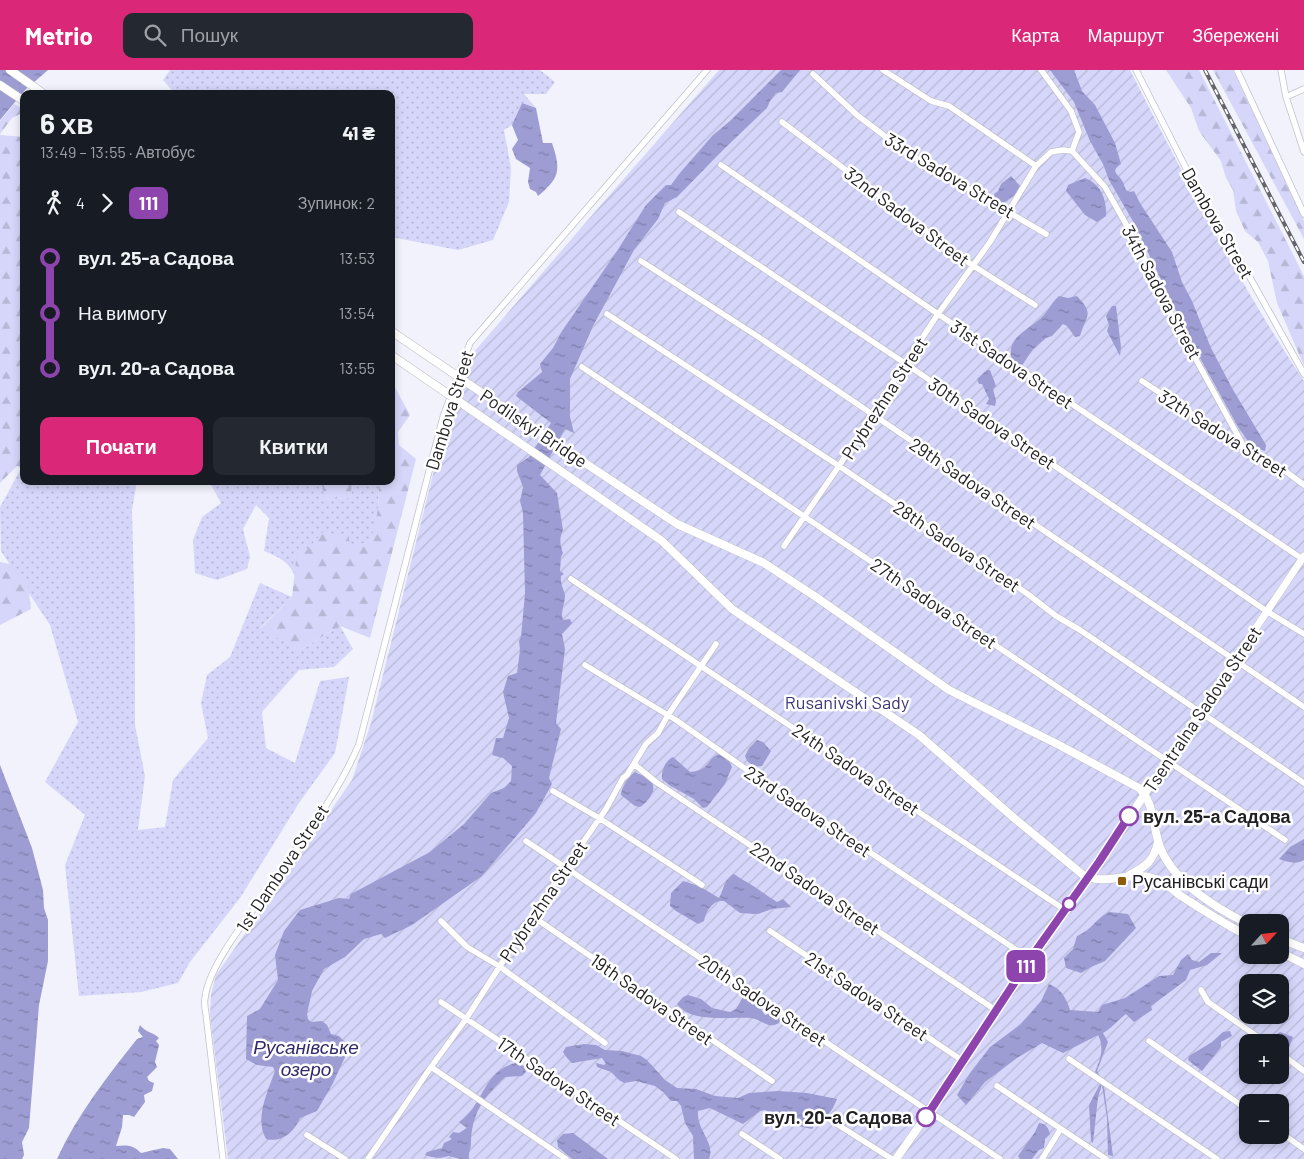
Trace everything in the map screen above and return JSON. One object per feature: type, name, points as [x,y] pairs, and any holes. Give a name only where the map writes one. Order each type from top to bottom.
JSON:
[{"type":"main road","points":[[10,70],[38,90]]},
{"type":"main road","points":[[0,84],[20,98]]},
{"type":"main road","name":"Podilskyi Bridge","points":[[395,334],[677,524],[764,563],[949,690],[1059,745],[1139,788],[1145,794]]},
{"type":"main road","name":"Podilskyi Bridge","points":[[395,358],[662,540],[732,609],[919,735],[1048,847],[1088,878]]},
{"type":"main road","points":[[1145,794],[1154,821],[1158,842],[1173,870],[1204,897],[1239,918]]},
{"type":"main road","name":"Tsentralna Sadova Street","points":[[896,1159],[997,1011],[1030,959],[1145,794]]},
{"type":"main road","points":[[1128,876],[1150,863],[1156,852],[1158,842]]},
{"type":"main road","points":[[1088,878],[1103,879],[1144,876],[1155,879],[1239,931]]},
{"type":"main road","points":[[1289,942],[1304,948]]},
{"type":"main road","points":[[1289,956],[1304,964]]},
{"type":"street","name":"Dambova Street","points":[[348,769],[359,744],[443,417],[470,343],[708,70]]},
{"type":"street","points":[[883,70],[931,101],[949,106],[1036,166]]},
{"type":"street","points":[[1041,70],[1071,110],[1078,132],[1072,151]]},
{"type":"street","name":"Dambova Street","points":[[1136,70],[1216,225],[1248,274],[1304,374]]},
{"type":"street","points":[[1237,70],[1304,214]]},
{"type":"street","points":[[1281,70],[1286,97],[1304,151]]},
{"type":"street","name":"33rd Sadova Street","points":[[813,74],[857,114],[907,153],[1046,234]]},
{"type":"street","points":[[1286,97],[1304,89]]},
{"type":"street","name":"32nd Sadova Street","points":[[782,122],[972,266],[1035,305]]},
{"type":"street","name":"Prybrezhna Street","points":[[784,546],[839,466],[938,314],[1010,212],[1036,166],[1052,152],[1072,151]]},
{"type":"street","name":"34th Sadova Street","points":[[1072,151],[1105,187],[1140,249],[1172,314],[1243,445],[1255,456]]},
{"type":"street","name":"31st Sadova Street","points":[[721,165],[938,314],[1303,558]]},
{"type":"street","name":"30th Sadova Street","points":[[679,212],[906,364],[1268,612],[1304,634]]},
{"type":"street","name":"29th Sadova Street","points":[[640,261],[760,338],[1304,707]]},
{"type":"street","name":"28th Sadova Street","points":[[607,314],[839,466],[1029,595],[1056,616],[1201,711],[1304,783]]},
{"type":"street","name":"27th Sadova Street","points":[[582,367],[1285,840]]},
{"type":"street","name":"32th Sadova Street","points":[[1142,381],[1255,456],[1285,471],[1304,485]]},
{"type":"street","name":"Tsentralna Sadova Street","points":[[1145,794],[1303,558]]},
{"type":"street","name":"24th Sadova Street","points":[[571,579],[1065,910]]},
{"type":"street","name":"Prybrezhna Street","points":[[368,1159],[466,1019],[532,916],[606,809],[623,778],[646,744],[658,733],[716,644]]},
{"type":"street","name":"23rd Sadova Street","points":[[585,664],[668,715],[768,785],[1030,959]]},
{"type":"street","name":"22nd Sadova Street","points":[[634,764],[656,782],[997,1011]]},
{"type":"street","name":"1st Dambova Street","points":[[223,1159],[205,998],[216,967],[348,769]]},
{"type":"street","points":[[553,791],[702,885]]},
{"type":"street","name":"20th Sadova Street","points":[[526,841],[566,866],[1000,1159]]},
{"type":"street","name":"19th Sadova Street","points":[[532,916],[772,1081]]},
{"type":"street","points":[[441,921],[467,947],[499,966],[605,1043]]},
{"type":"street","name":"21st Sadova Street","points":[[770,931],[963,1061]]},
{"type":"street","points":[[1201,990],[1208,1002],[1254,1034]]},
{"type":"street","name":"17th Sadova Street","points":[[441,1002],[676,1159]]},
{"type":"street","points":[[1149,1041],[1239,1104]]},
{"type":"street","points":[[1069,1059],[1217,1159]]},
{"type":"street","points":[[1289,1060],[1304,1071]]},
{"type":"street","points":[[431,1067],[566,1159]]},
{"type":"street","points":[[997,1086],[1060,1130],[1106,1159]]},
{"type":"street","points":[[832,1121],[892,1159]]},
{"type":"street","points":[[1042,1159],[1060,1130]]},
{"type":"street","points":[[742,1134],[780,1159]]},
{"type":"street","points":[[307,1135],[345,1159]]},
{"type":"street","points":[[1289,1138],[1304,1149]]},
{"type":"green space","points":[[170,70],[540,70],[555,82],[546,94],[524,94],[536,108],[522,103],[512,125],[504,130],[511,168],[509,202],[493,240],[458,250],[395,238],[395,90],[172,90],[163,80]]},
{"type":"green space","name":"Rusanivski Sady","points":[[719,70],[1130,70],[1191,189],[1234,267],[1304,381],[1304,1159],[228,1159],[210,1016],[211,994],[216,975],[352,780],[371,723],[449,410],[473,353]]},
{"type":"green space","points":[[1166,70],[1199,70],[1304,276],[1304,366],[1277,303],[1268,261],[1258,242],[1245,231],[1236,211],[1233,190],[1226,178],[1221,161],[1199,131],[1191,108]]},
{"type":"green space","points":[[1213,70],[1233,70],[1304,221],[1304,239]]},
{"type":"green space","points":[[14,104],[20,107],[20,114],[12,118],[0,134],[0,121]]},
{"type":"green space","points":[[0,135],[20,137],[20,467],[17,466],[0,483]]},
{"type":"green space","points":[[395,387],[410,415],[398,432],[399,445],[416,459],[370,638],[340,626],[300,650],[260,629],[292,597],[297,552],[306,551],[323,532],[341,535],[348,532],[350,545],[370,542],[379,497],[378,485],[395,485]]},
{"type":"green space","points":[[20,470],[20,485],[136,485],[132,510],[135,725],[145,776],[138,830],[165,827],[173,780],[208,738],[201,703],[207,675],[230,657],[260,583],[292,597],[260,628],[300,650],[340,626],[353,649],[334,667],[299,670],[262,712],[266,748],[295,763],[320,681],[349,677],[335,753],[299,803],[240,898],[190,962],[178,983],[141,992],[79,996],[65,865],[85,815],[45,782],[78,722],[50,625],[1,551],[0,507]]},
{"type":"green space","points":[[211,485],[322,485],[326,500],[351,497],[352,485],[378,485],[379,491],[377,521],[370,543],[300,590],[288,565],[279,558],[264,551],[269,518],[256,505],[243,529],[250,557],[247,569],[217,580],[195,573],[193,540],[202,517],[221,503]]},
{"type":"green space","points":[[322,485],[352,485],[351,497],[325,500]]},
{"type":"green space","points":[[0,562],[13,565],[28,584],[31,609],[0,625]]},
{"type":"water","points":[[0,70],[48,70],[25,90],[20,90],[20,96],[0,120]]},
{"type":"water","name":"Русанівське озеро","points":[[781,70],[800,70],[782,92],[776,93],[767,108],[677,197],[665,203],[658,219],[634,250],[593,326],[570,379],[570,417],[574,433],[565,429],[540,475],[557,493],[563,530],[560,539],[563,553],[560,571],[564,574],[561,576],[561,579],[565,596],[562,617],[563,620],[570,619],[572,623],[562,634],[565,649],[556,723],[561,729],[549,778],[552,784],[536,813],[482,876],[412,925],[385,938],[381,934],[364,939],[345,957],[324,969],[312,991],[307,1014],[308,1019],[311,1022],[322,1021],[327,1025],[331,1034],[339,1036],[346,1043],[345,1057],[317,1111],[300,1118],[291,1132],[282,1138],[266,1139],[261,1123],[263,1105],[275,1071],[273,1067],[257,1065],[246,1059],[247,1016],[260,1009],[278,980],[275,955],[284,931],[300,910],[339,898],[349,899],[351,894],[430,852],[464,824],[491,793],[504,788],[511,781],[512,766],[503,758],[492,755],[496,738],[503,738],[509,718],[503,692],[508,676],[517,673],[525,594],[523,513],[520,501],[523,487],[517,471],[517,465],[529,457],[551,423],[516,396],[518,392],[542,372],[540,364],[553,348],[562,331],[646,205],[666,185],[671,185],[713,135],[730,121]]},
{"type":"water","points":[[1050,70],[1074,70],[1082,91],[1095,105],[1115,143],[1121,164],[1115,171],[1126,190],[1134,191],[1172,252],[1182,282],[1192,301],[1211,348],[1266,445],[1265,451],[1252,447],[1238,427],[1189,338],[1134,223],[1109,180],[1074,102]]},
{"type":"water","points":[[522,103],[536,108],[543,143],[552,143],[557,160],[557,173],[551,184],[538,196],[536,192],[530,189],[528,182],[530,168],[516,159],[512,149],[518,140],[512,125]]},
{"type":"water","points":[[1011,176],[1020,186],[1020,191],[1001,205],[994,194],[998,191],[1001,184]]},
{"type":"water","points":[[1085,178],[1099,188],[1104,199],[1106,216],[1097,222],[1085,215],[1066,191],[1068,185]]},
{"type":"water","points":[[1059,296],[1068,298],[1077,296],[1086,307],[1088,315],[1080,336],[1075,337],[1067,326],[1063,324],[1052,336],[1046,338],[1033,349],[1021,367],[1017,365],[1011,356],[1014,341],[1044,315]]},
{"type":"water","points":[[1112,306],[1116,306],[1121,347],[1120,356],[1107,331],[1109,325],[1106,316]]},
{"type":"water","points":[[987,370],[990,370],[996,386],[993,389],[996,401],[995,406],[986,404],[989,399],[982,384],[979,384],[977,379]]},
{"type":"water","points":[[757,740],[763,742],[771,751],[762,766],[751,764],[745,756],[749,748]]},
{"type":"water","points":[[719,754],[729,761],[732,767],[725,784],[707,807],[703,808],[694,799],[662,779],[664,766],[673,757],[690,772],[705,767]]},
{"type":"water","points":[[0,765],[32,848],[43,890],[44,908],[48,920],[48,961],[39,1005],[29,1128],[22,1142],[24,1155],[22,1159],[0,1159]]},
{"type":"water","points":[[635,772],[648,779],[653,787],[649,799],[640,807],[635,806],[621,795],[626,782]]},
{"type":"water","points":[[1304,839],[1304,860],[1295,863],[1279,859],[1290,847]]},
{"type":"water","points":[[733,874],[777,902],[783,899],[791,907],[772,909],[758,914],[740,913],[724,901],[719,901],[711,906],[704,921],[698,924],[670,906],[671,893],[683,881],[699,886],[719,898],[725,883]]},
{"type":"water","points":[[1109,912],[1128,914],[1136,928],[1105,961],[1081,973],[1066,968],[1064,958],[1073,949],[1077,936]]},
{"type":"water","points":[[1211,953],[1222,953],[1207,965],[1190,970],[1186,980],[1151,1006],[1152,1010],[1134,1022],[1126,1014],[1103,1033],[1108,1042],[1097,1071],[1105,1085],[1113,1156],[1108,1155],[1107,1118],[1102,1085],[1098,1097],[1093,1143],[1091,1141],[1089,1105],[1101,1082],[1095,1072],[1101,1049],[1098,1035],[1063,1053],[1042,1043],[1017,1058],[985,1082],[966,1105],[957,1095],[970,1073],[990,1047],[1021,1024],[1041,1001],[1049,984],[1057,988],[1062,994],[1070,1010],[1098,1012],[1102,1005],[1125,998],[1159,976],[1173,975],[1181,960],[1188,954],[1192,960],[1199,962]]},
{"type":"water","points":[[688,995],[701,999],[712,1008],[730,1012],[736,1009],[743,997],[758,1005],[765,1015],[774,1013],[781,1019],[775,1025],[768,1025],[751,1018],[701,1017],[684,1010],[677,1004],[683,997]]},
{"type":"water","points":[[140,1025],[159,1038],[156,1041],[159,1045],[155,1062],[157,1067],[147,1077],[149,1081],[154,1083],[152,1091],[144,1095],[145,1102],[134,1117],[123,1115],[122,1127],[116,1146],[130,1146],[141,1153],[163,1148],[170,1149],[178,1159],[57,1159],[93,1097],[137,1039],[143,1037],[138,1031]]},
{"type":"water","points":[[1230,1031],[1232,1036],[1221,1042],[1221,1047],[1202,1071],[1188,1060],[1189,1056],[1212,1042],[1223,1032]]},
{"type":"water","points":[[1289,1035],[1293,1037],[1289,1047]]},
{"type":"water","points":[[584,1044],[596,1045],[605,1050],[622,1051],[641,1056],[665,1080],[677,1088],[696,1089],[715,1096],[738,1098],[749,1093],[778,1091],[807,1093],[837,1099],[828,1115],[820,1116],[812,1129],[775,1121],[771,1114],[765,1110],[760,1111],[743,1124],[710,1108],[698,1111],[698,1118],[710,1147],[710,1153],[709,1159],[694,1159],[693,1136],[685,1123],[681,1106],[677,1101],[671,1101],[655,1086],[636,1081],[624,1083],[611,1072],[597,1067],[596,1063],[606,1064],[602,1058],[572,1063],[563,1052],[566,1047]]},
{"type":"water","points":[[515,1063],[524,1066],[526,1072],[522,1076],[505,1077],[485,1099],[473,1124],[469,1159],[449,1156],[437,1158],[425,1155],[427,1152],[442,1148],[444,1143],[452,1139],[449,1137],[453,1132],[459,1133],[467,1128],[459,1122],[474,1107],[489,1081],[504,1067]]},
{"type":"water","points":[[1039,1123],[1046,1126],[1050,1134],[1045,1139],[1044,1148],[1039,1150],[1032,1159],[1020,1159],[1018,1156]]},
{"type":"water","points":[[573,1133],[608,1159],[572,1159],[558,1147],[557,1140],[563,1134]]},
{"type":"railway","points":[[1205,70],[1304,262]]},
{"type":"bus line","name":"111","points":[[926,1117],[1030,959],[1099,862],[1129,816]]},
{"type":"place","name":"вул. 25-а Садова","points":[[1129,816]]},
{"type":"place","name":"Русанівські сади","points":[[1122,881]]},
{"type":"place","name":"вул. 20-а Садова","points":[[926,1117]]}]
